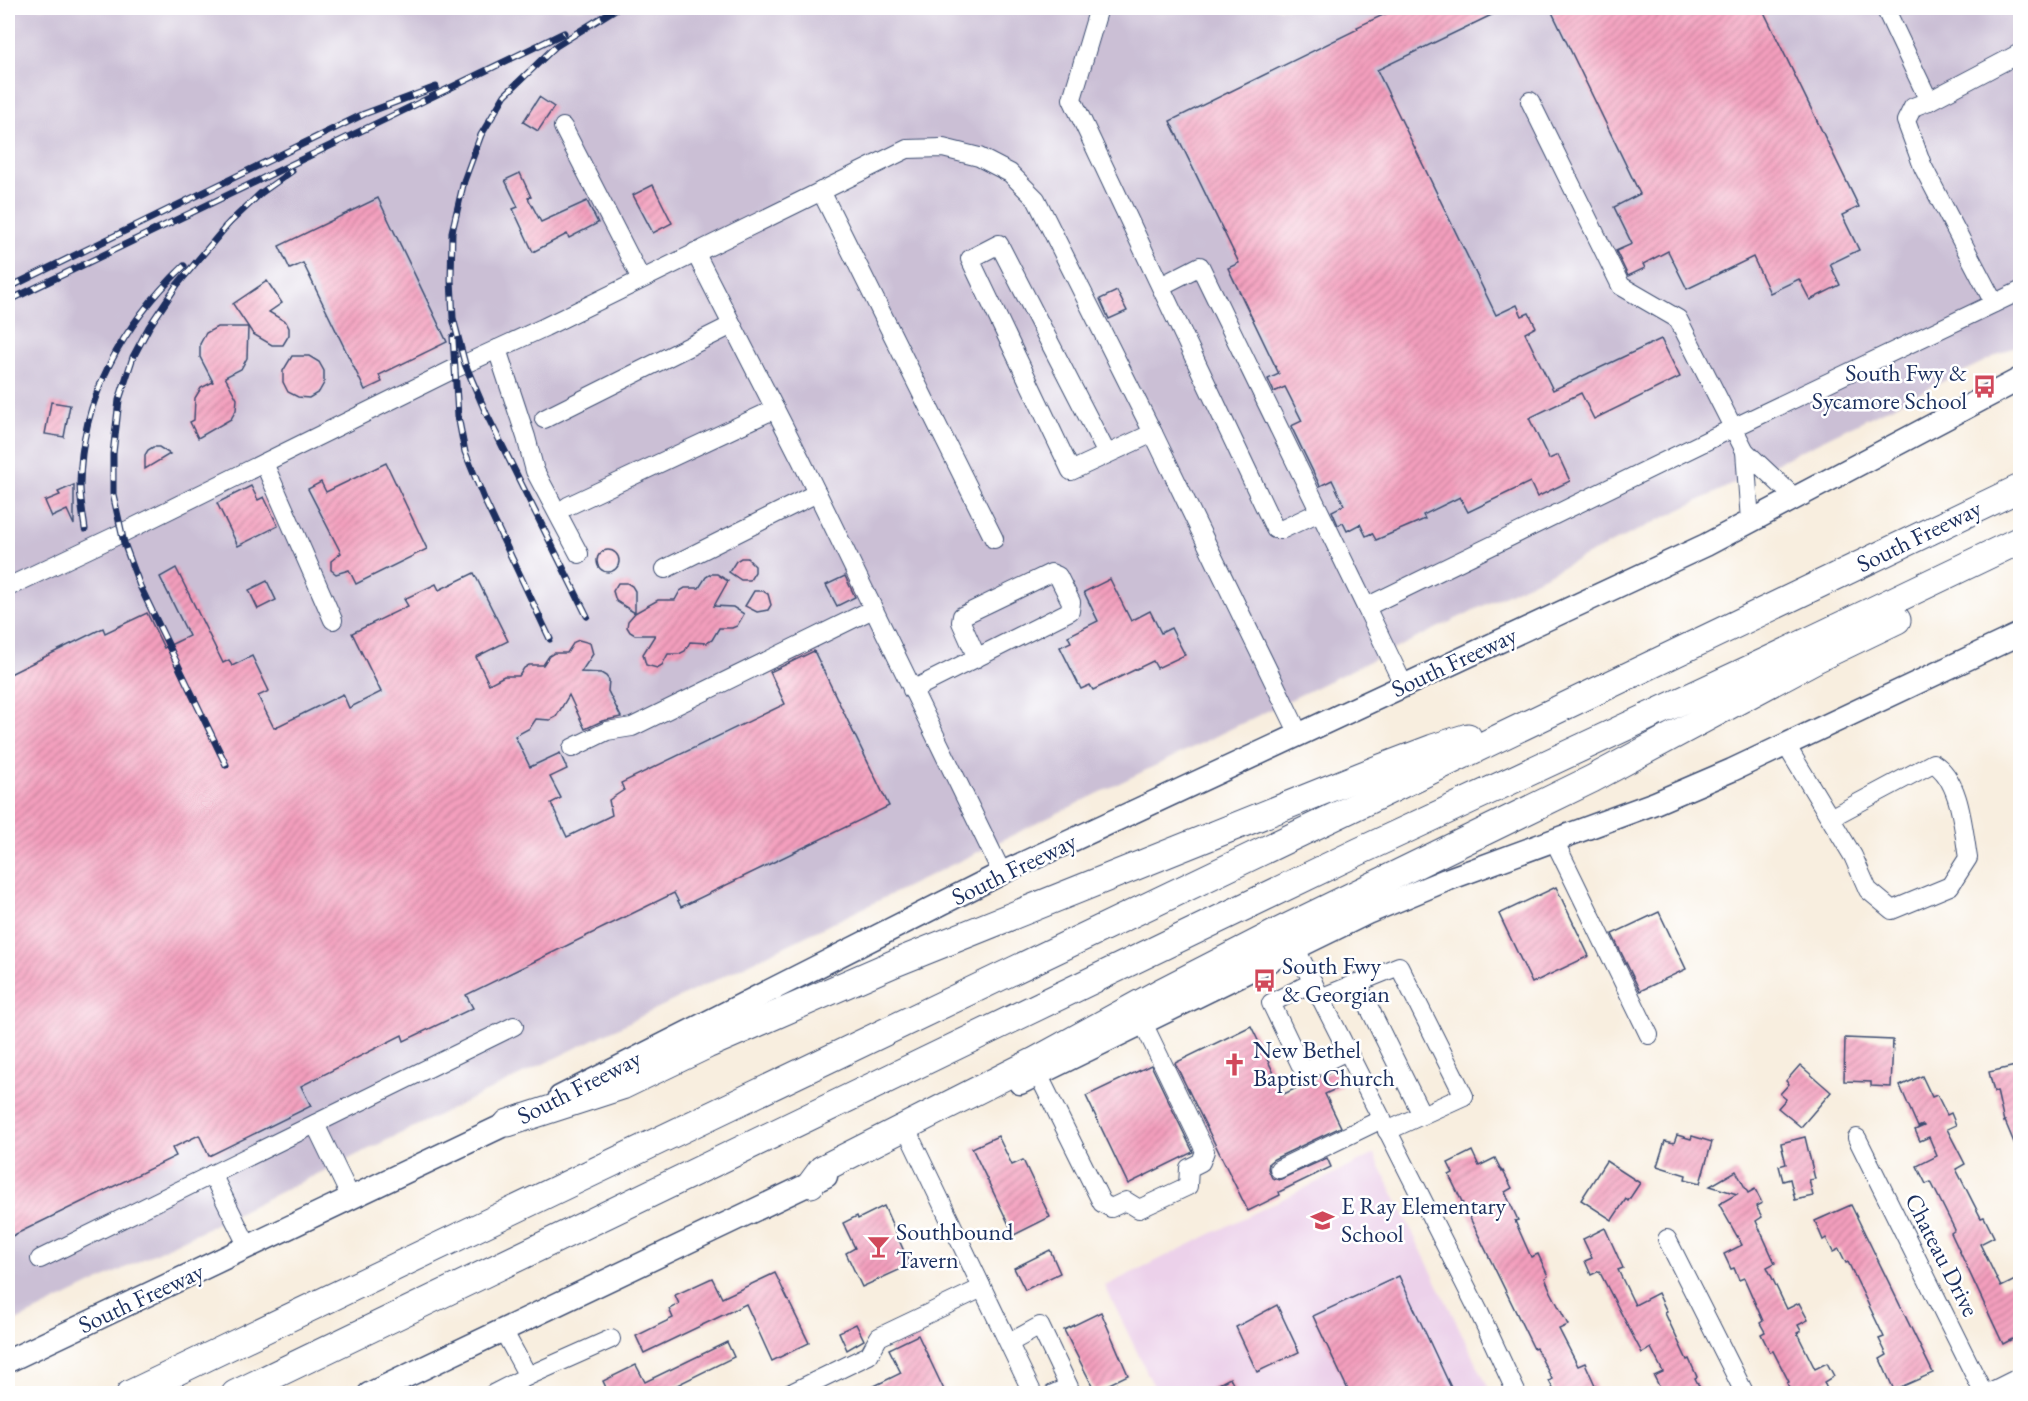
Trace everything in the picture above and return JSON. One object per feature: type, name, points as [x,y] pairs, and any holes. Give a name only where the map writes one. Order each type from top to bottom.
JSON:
[{"type":"highway","name":"South Freeway","points":[[130,1394],[2020,488]]},
{"type":"highway","name":"South Freeway","points":[[235,1394],[1347,857],[2020,540]]},
{"type":"highway","points":[[811,1184],[822,1169],[1035,1061],[1160,993],[1582,784],[1816,659],[2020,559]]},
{"type":"highway","points":[[508,1123],[622,1086],[707,1045],[875,972],[1378,768],[1433,748],[1552,711]]},
{"type":"main road","name":"South Freeway","points":[[8,1361],[508,1123],[1002,873],[1706,545],[2020,379]]},
{"type":"main road","points":[[369,1394],[910,1137],[1367,913],[1446,880],[1655,803],[1786,745],[2020,634]]},
{"type":"street","points":[[1099,8],[1072,99],[1275,528],[1283,529],[1319,512]]},
{"type":"street","points":[[1885,8],[1929,101]]},
{"type":"street","points":[[1994,303],[1923,167],[1906,121],[1913,107],[1929,101],[2020,53]]},
{"type":"street","points":[[1530,101],[1621,286],[1678,319],[1745,451],[1795,498]]},
{"type":"street","points":[[563,127],[641,279]]},
{"type":"street","points":[[8,587],[907,149],[944,148],[979,157],[1010,174],[1036,199],[1154,433],[1299,734]]},
{"type":"street","points":[[821,191],[994,539]]},
{"type":"street","points":[[1107,454],[999,244],[970,260],[1071,471],[1154,433]]},
{"type":"street","points":[[695,252],[817,493],[1002,873]]},
{"type":"street","points":[[1161,286],[1200,266],[1404,686]]},
{"type":"street","points":[[1366,607],[1733,427],[2020,291]]},
{"type":"street","points":[[544,419],[732,325]]},
{"type":"street","points":[[497,349],[535,471],[579,554]]},
{"type":"street","points":[[568,506],[775,409]]},
{"type":"street","points":[[1745,451],[1750,521]]},
{"type":"street","points":[[264,463],[333,620]]},
{"type":"street","points":[[665,569],[817,493]]},
{"type":"street","points":[[912,690],[978,658],[1070,611],[1071,602],[1058,576],[1051,573],[962,616],[961,622],[978,658]]},
{"type":"street","points":[[572,748],[607,731],[632,727],[873,609]]},
{"type":"street","points":[[1786,745],[1830,818],[1853,856],[1868,890],[1892,910],[1950,886],[1968,858],[1958,800],[1943,769],[1933,763],[1830,818]]},
{"type":"street","points":[[1554,840],[1649,1035]]},
{"type":"street","points":[[1296,949],[1479,1312],[1516,1394]]},
{"type":"street","points":[[1279,1169],[1384,1125],[1422,1115],[1464,1096],[1399,966],[1357,983],[1316,990],[1270,1004],[1304,1072],[1347,1051]]},
{"type":"street","points":[[1357,983],[1422,1115]]},
{"type":"street","points":[[1038,1074],[1102,1203],[1111,1208],[1126,1201],[1139,1209],[1188,1186],[1189,1168],[1202,1162],[1206,1151],[1143,1023]]},
{"type":"street","points":[[40,1258],[514,1026]]},
{"type":"street","points":[[315,1124],[351,1198]]},
{"type":"street","points":[[910,1137],[1033,1394]]},
{"type":"street","name":"Chateau Drive","points":[[1857,1138],[1985,1394]]},
{"type":"street","points":[[212,1174],[248,1247]]},
{"type":"street","points":[[1667,1239],[1745,1394]]},
{"type":"street","points":[[789,1394],[869,1355],[879,1337],[982,1288]]},
{"type":"street","points":[[1008,1343],[1040,1326],[1069,1387],[1053,1394]]},
{"type":"street","points":[[503,1330],[528,1376]]},
{"type":"street","points":[[493,1394],[610,1339]]},
{"type":"street","points":[[1985,1394],[2020,1377]]},
{"type":"shaded area","points":[[8,8],[2020,8],[2020,344],[8,1325]]},
{"type":"shaded area","name":"E Ray Elementary School","points":[[1374,1154],[1491,1393],[1157,1393],[1105,1286]]},
{"type":"building","points":[[1398,8],[1506,8],[1377,70],[1496,315],[1517,305],[1522,316],[1529,313],[1536,327],[1525,333],[1553,390],[1661,339],[1680,377],[1594,419],[1581,393],[1529,418],[1549,459],[1558,455],[1570,481],[1537,497],[1530,482],[1468,512],[1460,497],[1423,515],[1425,519],[1376,540],[1372,533],[1366,536],[1360,524],[1347,531],[1343,523],[1338,525],[1332,511],[1344,505],[1332,480],[1320,486],[1291,426],[1302,421],[1285,387],[1274,392],[1268,379],[1279,374],[1228,268],[1239,263],[1170,121]]},
{"type":"building","points":[[1550,8],[1762,8],[1859,207],[1842,215],[1859,250],[1830,264],[1840,285],[1810,300],[1799,279],[1770,293],[1753,257],[1687,289],[1668,251],[1643,264],[1645,268],[1628,276],[1616,251],[1632,244],[1614,207],[1640,194]]},
{"type":"building","points":[[539,97],[554,107],[538,131],[523,122]]},
{"type":"building","points":[[520,173],[531,197],[528,198],[541,222],[587,201],[598,223],[569,238],[567,234],[533,252],[513,209],[518,207],[505,180]]},
{"type":"building","points":[[653,185],[672,223],[653,233],[633,195]]},
{"type":"building","points":[[378,198],[447,342],[379,375],[382,382],[365,390],[303,263],[290,269],[279,246]]},
{"type":"building","points":[[267,281],[282,303],[269,312],[286,322],[289,328],[289,335],[283,345],[272,345],[253,334],[233,304]]},
{"type":"building","points":[[1117,291],[1127,311],[1109,319],[1100,299]]},
{"type":"building","points":[[217,327],[248,327],[247,358],[241,369],[225,377],[237,399],[236,410],[231,419],[198,438],[190,422],[194,420],[195,398],[201,388],[213,382],[200,357],[200,344],[206,333]]},
{"type":"building","points":[[292,356],[309,356],[319,362],[324,371],[324,383],[319,392],[309,398],[298,397],[288,392],[283,382],[283,371]]},
{"type":"building","points":[[51,402],[70,405],[64,437],[45,434]]},
{"type":"building","points":[[153,447],[159,447],[170,454],[145,469],[145,455]]},
{"type":"building","points":[[386,463],[427,549],[356,584],[349,570],[336,574],[331,570],[331,561],[341,553],[308,489],[321,482],[326,492]]},
{"type":"building","points":[[74,485],[74,525],[67,510],[52,517],[45,501],[60,495],[58,492]]},
{"type":"building","points":[[251,486],[258,500],[264,497],[278,526],[238,546],[217,503]]},
{"type":"building","points":[[608,550],[616,553],[619,561],[616,569],[608,572],[600,569],[597,561],[600,553]]},
{"type":"building","points":[[747,558],[755,566],[755,572],[750,580],[741,580],[729,572],[736,561]]},
{"type":"building","points":[[176,568],[223,663],[229,660],[232,666],[252,656],[269,691],[258,696],[274,728],[343,694],[349,708],[381,692],[352,633],[408,606],[404,599],[436,584],[439,590],[474,573],[508,641],[476,657],[489,684],[504,676],[519,676],[529,665],[543,665],[554,653],[567,653],[574,642],[579,640],[590,643],[593,654],[581,672],[601,673],[606,676],[609,680],[608,691],[621,717],[602,721],[585,729],[569,695],[556,717],[550,720],[536,719],[530,728],[515,736],[530,767],[560,753],[567,769],[550,777],[561,798],[551,803],[567,837],[612,815],[609,800],[624,790],[621,783],[785,704],[770,672],[814,651],[889,806],[681,907],[674,893],[466,995],[473,1008],[404,1041],[402,1035],[301,1086],[311,1106],[209,1156],[199,1135],[172,1148],[176,1156],[8,1238],[8,675],[103,628],[105,633],[147,613],[164,648],[189,636],[160,577]]},
{"type":"building","points":[[717,574],[728,581],[714,606],[733,607],[744,614],[737,626],[719,628],[712,640],[707,643],[690,642],[685,651],[679,654],[668,654],[662,665],[657,668],[646,665],[643,654],[655,635],[635,635],[627,627],[628,621],[635,613],[658,600],[675,600],[680,591],[685,588],[699,588],[706,577]]},
{"type":"building","points":[[845,576],[855,597],[837,606],[826,585]]},
{"type":"building","points":[[1110,579],[1131,621],[1150,611],[1161,633],[1171,628],[1185,655],[1157,668],[1153,661],[1093,690],[1090,685],[1081,689],[1060,647],[1071,642],[1068,636],[1098,621],[1084,592]]},
{"type":"building","points":[[267,581],[276,600],[258,609],[249,590]]},
{"type":"building","points":[[618,583],[627,583],[635,591],[635,613],[616,601],[613,591]]},
{"type":"building","points":[[754,591],[763,591],[768,594],[771,605],[768,610],[757,612],[745,606]]},
{"type":"building","points":[[1556,887],[1589,956],[1532,983],[1499,914]]},
{"type":"building","points":[[1659,912],[1686,969],[1640,991],[1612,934]]},
{"type":"building","points":[[1251,1026],[1284,1094],[1334,1070],[1342,1086],[1325,1094],[1341,1127],[1274,1159],[1269,1163],[1268,1169],[1272,1178],[1279,1180],[1327,1158],[1331,1167],[1279,1192],[1280,1195],[1248,1211],[1175,1063]]},
{"type":"building","points":[[1845,1038],[1893,1040],[1891,1087],[1871,1086],[1871,1082],[1844,1081]]},
{"type":"building","points":[[1151,1065],[1193,1152],[1128,1184],[1086,1096]]},
{"type":"building","points":[[1800,1065],[1831,1092],[1801,1127],[1778,1108],[1786,1099],[1780,1094],[1789,1084],[1786,1081]]},
{"type":"building","points":[[2020,1065],[2020,1157],[2004,1122],[1997,1091],[1994,1092],[1989,1072]]},
{"type":"building","points":[[1922,1076],[1932,1097],[1937,1095],[1947,1115],[1951,1113],[1956,1125],[1947,1129],[1965,1164],[1956,1169],[1981,1218],[1984,1217],[1994,1237],[1980,1244],[2001,1287],[2015,1280],[2020,1292],[2020,1335],[2003,1344],[1951,1233],[1955,1230],[1931,1182],[1926,1184],[1917,1166],[1937,1156],[1929,1137],[1920,1141],[1915,1130],[1924,1126],[1918,1127],[1900,1086]]},
{"type":"building","points":[[1677,1135],[1691,1139],[1692,1136],[1712,1142],[1700,1183],[1685,1179],[1686,1175],[1657,1166],[1665,1141],[1674,1143]]},
{"type":"building","points":[[998,1136],[1012,1165],[1023,1160],[1050,1217],[1014,1235],[972,1148]]},
{"type":"building","points":[[1805,1137],[1815,1179],[1809,1180],[1813,1196],[1795,1200],[1790,1179],[1783,1181],[1779,1166],[1786,1164],[1781,1143]]},
{"type":"building","points":[[1472,1151],[1479,1166],[1495,1158],[1512,1188],[1505,1192],[1518,1220],[1515,1221],[1531,1257],[1538,1254],[1548,1276],[1545,1278],[1568,1325],[1559,1329],[1578,1366],[1585,1363],[1599,1394],[1556,1394],[1549,1381],[1552,1379],[1536,1348],[1534,1349],[1449,1175],[1453,1173],[1448,1163]]},
{"type":"building","points":[[1606,1161],[1640,1183],[1612,1220],[1581,1200]]},
{"type":"building","points":[[1736,1171],[1748,1193],[1755,1189],[1762,1203],[1756,1206],[1762,1217],[1756,1221],[1775,1263],[1767,1267],[1787,1309],[1799,1303],[1808,1320],[1798,1325],[1801,1331],[1797,1333],[1815,1369],[1827,1363],[1834,1376],[1824,1382],[1829,1394],[1792,1394],[1787,1383],[1789,1382],[1773,1351],[1770,1352],[1761,1334],[1765,1332],[1760,1323],[1763,1321],[1744,1278],[1739,1280],[1724,1254],[1742,1245],[1719,1204],[1737,1194],[1710,1186]]},
{"type":"building","points":[[1851,1205],[1933,1373],[1894,1390],[1880,1359],[1887,1355],[1879,1339],[1884,1337],[1848,1262],[1846,1263],[1839,1249],[1833,1252],[1826,1238],[1823,1240],[1815,1221]]},
{"type":"building","name":"Southbound Tavern","points":[[884,1206],[910,1265],[862,1287],[846,1253],[855,1248],[843,1223],[857,1216],[858,1219]]},
{"type":"building","points":[[1605,1228],[1623,1268],[1618,1270],[1635,1305],[1658,1293],[1703,1394],[1663,1394],[1654,1376],[1663,1372],[1651,1348],[1642,1353],[1599,1271],[1591,1275],[1585,1261],[1592,1258],[1583,1239]]},
{"type":"building","points":[[1050,1250],[1060,1273],[1025,1290],[1014,1268]]},
{"type":"building","points":[[775,1273],[809,1343],[772,1361],[746,1304],[644,1353],[636,1336],[673,1318],[669,1309],[679,1304],[675,1295],[712,1278],[722,1298]]},
{"type":"building","points":[[1399,1276],[1454,1394],[1350,1394],[1313,1316]]},
{"type":"building","points":[[1277,1305],[1299,1352],[1257,1372],[1236,1327]]},
{"type":"building","points":[[1101,1312],[1128,1375],[1095,1391],[1064,1330]]},
{"type":"building","points":[[856,1324],[864,1340],[847,1350],[839,1332]]},
{"type":"building","points":[[918,1335],[946,1394],[858,1394],[901,1373],[889,1349]]},
{"type":"building","points":[[727,1342],[734,1357],[659,1394],[609,1394],[603,1381],[636,1365],[645,1382]]},
{"type":"building","points":[[1230,1378],[1238,1394],[1200,1394]]},
{"type":"railway","points":[[587,616],[486,413],[465,364],[453,318],[452,232],[464,181],[481,135],[505,95],[556,46],[617,8]]},
{"type":"railway","points":[[8,301],[564,33]]},
{"type":"railway","points":[[8,288],[364,114],[436,87]]},
{"type":"railway","points":[[225,227],[261,193],[292,171]]},
{"type":"railway","points":[[226,765],[140,586],[124,543],[113,494],[113,454],[119,400],[133,357],[149,327],[177,285],[230,222]]},
{"type":"railway","points":[[85,529],[80,490],[82,452],[97,393],[110,364],[142,312],[184,266]]},
{"type":"railway","points":[[453,337],[458,416],[465,452],[485,501],[550,639]]},
{"type":"place","name":"South Fwy & Sycamore School","points":[[1985,387]]},
{"type":"place","name":"South Fwy & Georgian","points":[[1264,980]]},
{"type":"place","name":"New Bethel Baptist Church","points":[[1235,1064]]},
{"type":"place","name":"E Ray Elementary School","points":[[1323,1220]]},
{"type":"place","name":"Southbound Tavern","points":[[878,1246]]}]
